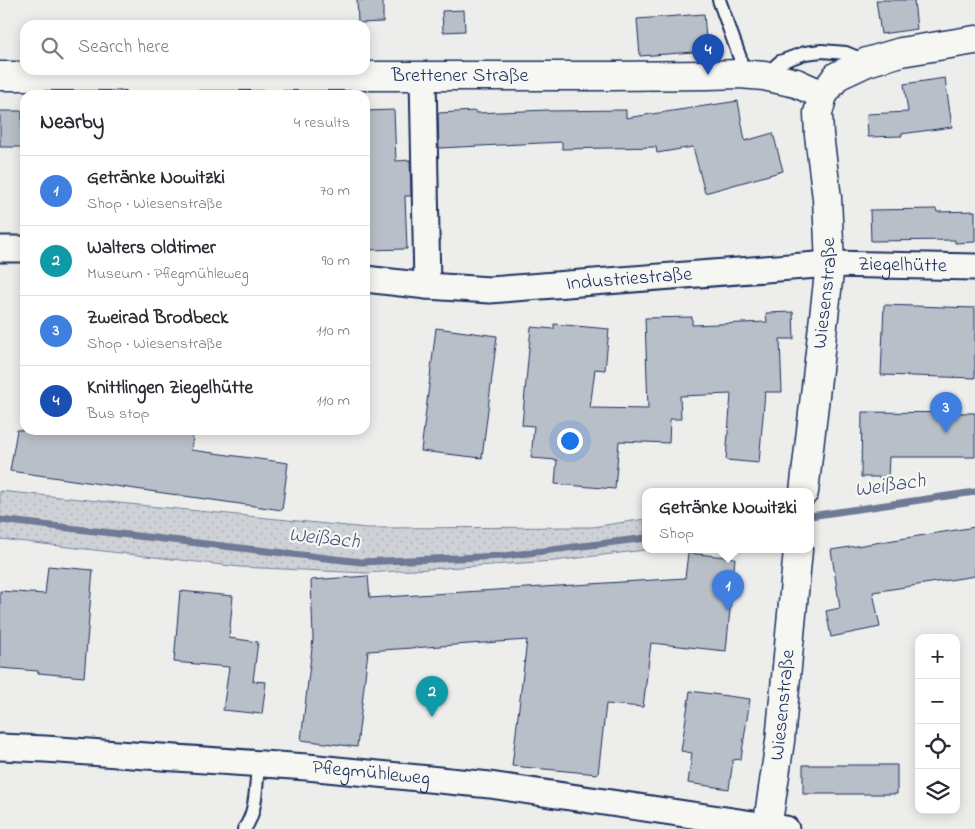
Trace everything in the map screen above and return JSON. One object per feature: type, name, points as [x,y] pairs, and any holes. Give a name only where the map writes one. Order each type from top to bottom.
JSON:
[{"type":"street","points":[[823,95],[837,76],[867,62],[902,52],[975,40]]},
{"type":"street","name":"Brettener Straße","points":[[0,76],[139,85],[423,76],[752,75],[796,83],[823,95]]},
{"type":"street","points":[[423,76],[427,286]]},
{"type":"street","name":"Wiesenstraße","points":[[804,488],[830,264],[827,198],[818,135],[818,113],[823,95]]},
{"type":"street","points":[[0,249],[20,249]]},
{"type":"street","name":"Industriestraße","points":[[370,280],[490,290],[830,264]]},
{"type":"street","name":"Ziegelhütte","points":[[830,264],[975,267]]},
{"type":"street","name":"Wiesenstraße","points":[[773,828],[798,553]]},
{"type":"street","name":"Pflegmühleweg","points":[[0,747],[307,767],[490,785],[738,826],[773,828]]},
{"type":"lane","points":[[719,0],[740,58],[752,75],[805,53],[822,51],[846,53],[867,62]]},
{"type":"lane","points":[[244,829],[249,823],[255,800],[258,764]]},
{"type":"shaded area","points":[[0,491],[367,528],[592,527],[642,519],[642,550],[554,561],[366,573],[240,567],[0,539]]},
{"type":"building","points":[[357,0],[383,0],[383,22],[370,23],[370,20],[358,20]]},
{"type":"building","points":[[876,0],[914,0],[917,29],[881,34]]},
{"type":"building","points":[[464,10],[465,31],[443,32],[442,11]]},
{"type":"building","points":[[704,14],[707,51],[640,56],[637,19]]},
{"type":"building","points":[[945,78],[952,127],[901,134],[902,136],[868,137],[867,114],[908,112],[904,84]]},
{"type":"building","points":[[738,101],[745,141],[773,133],[783,171],[705,193],[693,147],[657,153],[656,147],[562,149],[562,142],[439,148],[438,113],[626,110],[626,118]]},
{"type":"building","points":[[394,110],[396,161],[410,160],[411,196],[405,196],[407,249],[370,250],[370,111]]},
{"type":"building","points":[[0,111],[20,111],[20,147],[0,147]]},
{"type":"building","points":[[936,209],[937,212],[975,211],[975,242],[955,243],[955,240],[871,241],[870,210]]},
{"type":"building","points":[[884,305],[975,308],[975,378],[881,375]]},
{"type":"building","points":[[793,312],[794,339],[780,339],[782,392],[765,392],[759,463],[726,460],[731,394],[680,396],[681,419],[670,419],[669,443],[619,441],[615,489],[555,484],[557,460],[531,458],[534,426],[522,425],[531,327],[554,329],[554,324],[609,329],[605,370],[595,369],[590,408],[648,409],[645,318],[692,317],[692,325],[767,322],[766,313]]},
{"type":"building","points":[[436,328],[497,336],[482,458],[421,451]]},
{"type":"building","points":[[862,412],[975,413],[975,457],[889,457],[888,477],[861,477]]},
{"type":"building","points":[[17,430],[20,430],[20,435],[193,435],[191,450],[288,463],[282,510],[10,471]]},
{"type":"building","points":[[975,527],[975,576],[873,592],[880,627],[831,637],[826,611],[840,608],[831,550]]},
{"type":"building","points":[[688,553],[735,558],[726,651],[651,643],[643,707],[606,704],[598,774],[512,766],[527,640],[368,651],[357,747],[301,740],[313,639],[311,580],[368,576],[370,598],[685,578]]},
{"type":"building","points":[[48,566],[93,570],[84,677],[0,668],[0,591],[45,594]]},
{"type":"building","points":[[180,591],[233,596],[229,638],[258,642],[253,681],[266,682],[262,714],[223,710],[229,667],[174,662]]},
{"type":"building","points":[[690,691],[750,699],[741,759],[733,760],[729,789],[688,783],[692,753],[681,751]]},
{"type":"building","points":[[803,765],[897,765],[897,794],[803,794]]},
{"type":"waterway","name":"Weißach","points":[[814,515],[975,492]]},
{"type":"waterway","name":"Weißach","points":[[0,520],[361,562],[504,556],[642,539]]},
{"type":"place","name":"Knittlingen Ziegelhütte","points":[[708,75]]},
{"type":"place","name":"Zweirad Brodbeck","points":[[946,433]]},
{"type":"place","name":"Getränke Nowitzki","points":[[728,611]]},
{"type":"place","name":"Walters Oldtimer","points":[[432,717]]}]
